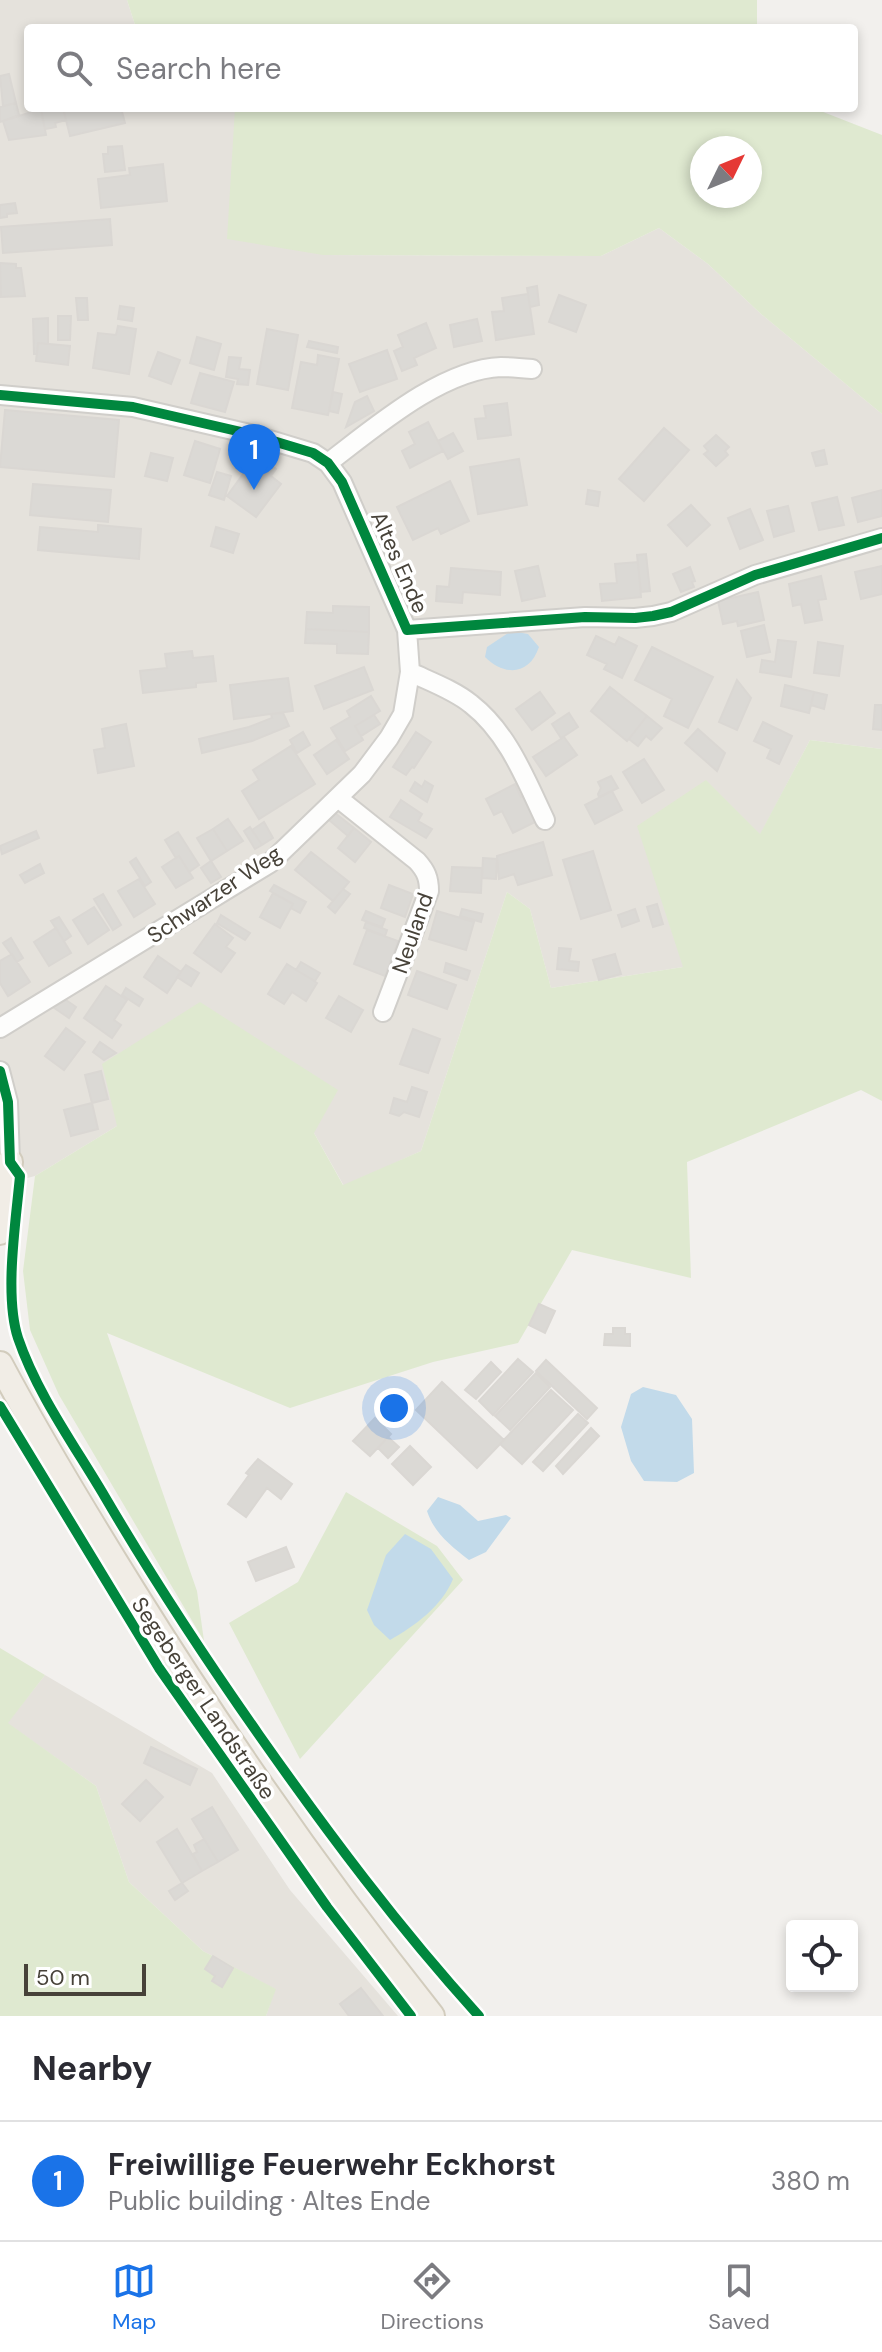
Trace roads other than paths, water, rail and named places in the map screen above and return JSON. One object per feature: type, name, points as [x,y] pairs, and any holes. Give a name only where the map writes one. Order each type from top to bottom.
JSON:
[{"type":"main road","points":[[0,1232],[10,1162]]},
{"type":"main road","name":"Segeberger Landstraße","points":[[0,1347],[2,1368],[60,1473],[175,1659],[338,1894],[432,2016]]},
{"type":"street","points":[[0,395],[133,407],[298,446],[328,463],[393,413],[442,384],[500,367],[532,369]]},
{"type":"street","name":"Altes Ende","points":[[328,463],[348,494],[407,630],[585,617],[653,616],[671,612],[755,575],[882,538]]},
{"type":"street","name":"Schwarzer Weg","points":[[0,1028],[270,863],[338,798],[362,774],[403,714],[410,672],[407,630]]},
{"type":"street","points":[[410,672],[470,703],[497,729],[545,820]]},
{"type":"street","name":"Neuland","points":[[338,798],[417,861],[425,869],[429,880],[429,891],[383,1012]]},
{"type":"street","points":[[0,1071],[8,1102],[10,1162]]},
{"type":"water","points":[[511,631],[528,634],[539,647],[529,663],[515,670],[500,668],[485,657],[487,647]]},
{"type":"water","points":[[643,1387],[676,1395],[692,1419],[694,1473],[677,1482],[644,1481],[631,1461],[621,1427],[631,1394]]},
{"type":"water","points":[[438,1497],[460,1505],[478,1521],[506,1515],[511,1518],[486,1552],[469,1560],[444,1538],[430,1519],[427,1511]]},
{"type":"water","points":[[405,1534],[431,1549],[453,1579],[442,1598],[427,1614],[390,1640],[374,1625],[367,1610],[386,1555]]},
{"type":"place","name":"Freiwillige Feuerwehr Eckhorst","points":[[254,490]]}]
